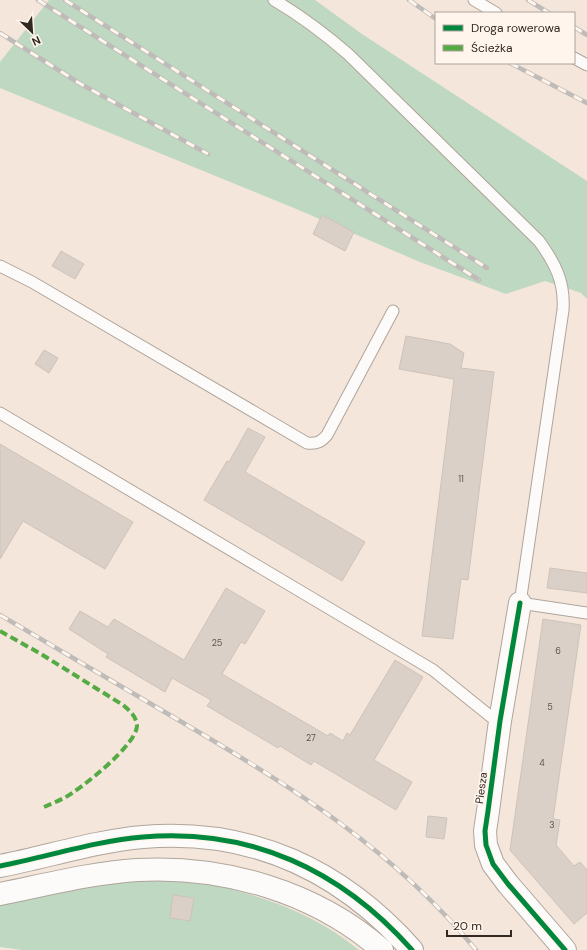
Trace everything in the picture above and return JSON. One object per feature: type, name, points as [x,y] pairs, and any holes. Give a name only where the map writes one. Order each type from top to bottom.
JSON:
[{"type":"street","name":"Piesza","points":[[520,603],[500,721],[485,831],[486,845],[493,864],[508,884],[565,950]]},
{"type":"street","points":[[0,866],[142,837],[165,836],[224,840],[278,854],[324,876],[346,889],[366,904],[384,920],[412,950]]},
{"type":"street","points":[[0,894],[75,879],[137,870],[165,870],[235,877],[280,891],[327,912],[354,929],[382,950]]},
{"type":"lane","points":[[274,0],[309,22],[348,54],[539,241],[550,256],[562,285],[564,297],[563,310],[520,603],[587,613]]},
{"type":"lane","points":[[474,0],[494,12]]},
{"type":"lane","points":[[575,59],[587,65]]},
{"type":"lane","points":[[0,266],[32,282],[307,443],[316,444],[322,441],[327,435],[393,311]]},
{"type":"lane","points":[[0,413],[433,670],[490,716],[500,721]]},
{"type":"green space","points":[[49,0],[315,0],[362,34],[587,181],[587,299],[581,293],[545,281],[506,294],[420,262],[294,208],[0,88],[0,62]]},
{"type":"green space","points":[[135,880],[199,881],[234,887],[233,890],[283,906],[315,921],[345,939],[359,950],[23,950],[0,947],[0,904],[69,889]]},
{"type":"building","points":[[322,215],[354,232],[345,251],[313,234]]},
{"type":"building","points":[[61,251],[84,264],[75,279],[52,266]]},
{"type":"building","points":[[406,336],[450,344],[464,353],[461,368],[494,372],[468,580],[461,579],[453,639],[422,636],[454,379],[399,369]]},
{"type":"building","points":[[44,350],[58,358],[49,373],[35,364]]},
{"type":"building","points":[[248,428],[265,437],[245,472],[365,542],[342,581],[204,500],[227,461],[229,462]]},
{"type":"building","points":[[0,444],[133,522],[105,569],[23,521],[0,559]]},
{"type":"building","points":[[550,568],[587,573],[587,593],[547,588]]},
{"type":"building","points":[[226,588],[265,611],[245,644],[241,642],[222,674],[328,736],[330,733],[343,741],[347,733],[350,735],[395,660],[423,677],[374,760],[412,782],[396,810],[314,761],[311,765],[280,746],[278,748],[207,706],[211,700],[172,678],[165,692],[106,657],[108,654],[69,629],[80,611],[108,627],[114,619],[184,660]]},
{"type":"building","points":[[543,619],[581,625],[553,819],[560,820],[556,845],[574,866],[580,862],[587,870],[587,913],[574,924],[510,850]]},
{"type":"building","points":[[428,816],[447,818],[444,839],[426,837]]},
{"type":"building","points":[[173,895],[194,898],[190,921],[170,918]]},
{"type":"railway","points":[[38,0],[479,280]]},
{"type":"railway","points":[[65,0],[487,268]]},
{"type":"railway","points":[[409,0],[435,18]]},
{"type":"railway","points":[[528,0],[547,12]]},
{"type":"railway","points":[[575,28],[587,35]]},
{"type":"railway","points":[[0,33],[79,83],[208,154]]},
{"type":"railway","points":[[512,64],[587,103]]},
{"type":"railway","points":[[0,615],[221,745],[301,795],[375,850],[444,914],[476,950]]},
{"type":"marked path","points":[[0,631],[41,654],[123,705],[132,714],[137,725],[135,733],[119,754],[95,776],[64,798],[44,807]]},
{"type":"cycle path","points":[[520,603],[500,721],[485,831],[486,845],[493,864],[508,884],[565,950]]},
{"type":"cycle path","points":[[0,866],[125,839],[183,836],[221,840],[257,848],[291,860],[324,877],[355,897],[384,922],[412,950]]}]
